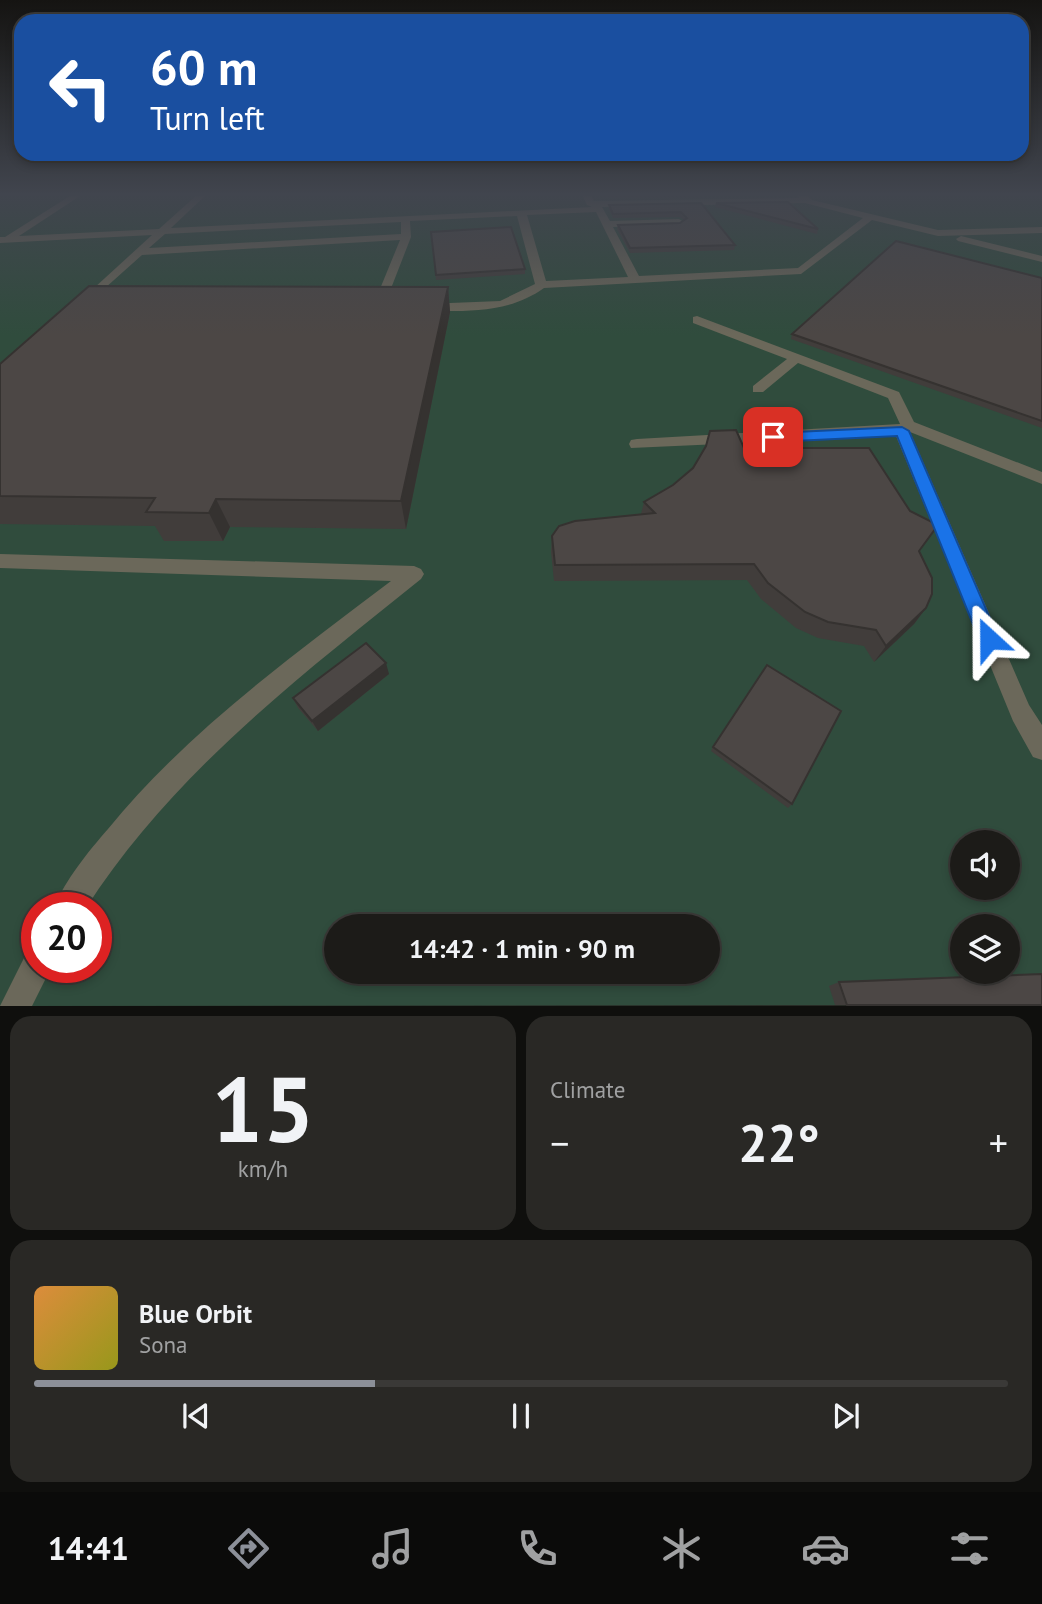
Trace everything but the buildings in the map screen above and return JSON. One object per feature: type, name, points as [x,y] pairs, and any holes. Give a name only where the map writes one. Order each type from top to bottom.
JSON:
[{"type":"lane","points":[[107,304],[78,308],[151,241]]},
{"type":"lane","points":[[139,252],[336,241]]},
{"type":"lane","points":[[398,306],[372,306],[404,241]]},
{"type":"lane","points":[[529,241],[541,285]]},
{"type":"lane","points":[[616,241],[635,279]]},
{"type":"lane","points":[[421,307],[503,304],[527,296],[541,285],[802,271],[840,241]]},
{"type":"lane","points":[[970,241],[1042,259]]},
{"type":"lane","points":[[697,320],[894,396],[1021,713],[1042,748]]},
{"type":"lane","points":[[758,389],[796,358]]},
{"type":"lane","points":[[637,444],[905,428],[1042,478]]},
{"type":"lane","points":[[0,561],[414,574],[257,699],[178,771],[106,851],[79,892]]},
{"type":"lane","points":[[15,1006],[27,983]]},
{"type":"green space","points":[[0,241],[1042,241],[1042,1005],[0,1006]]},
{"type":"route","points":[[773,437],[902,431],[989,639]]}]
